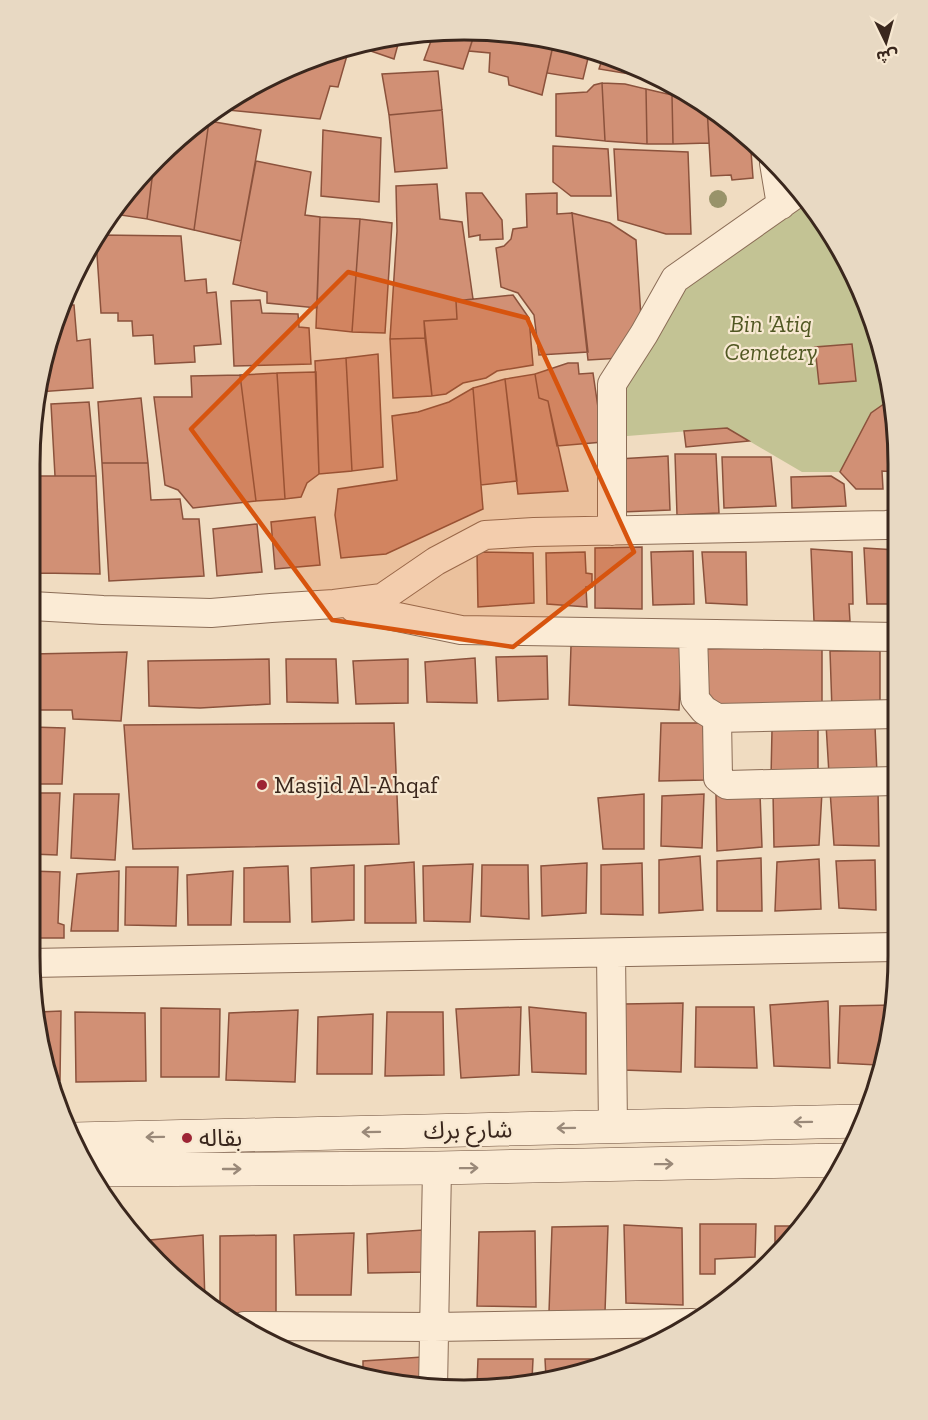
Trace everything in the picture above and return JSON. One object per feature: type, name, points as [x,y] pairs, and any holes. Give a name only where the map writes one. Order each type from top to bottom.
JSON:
[{"type":"main road","name":"شارع برك","points":[[82,1139],[854,1121]]},
{"type":"main road","name":"شارع برك","points":[[98,1170],[437,1168],[835,1160]]},
{"type":"street","points":[[612,531],[612,384],[675,279],[791,198]]},
{"type":"street","points":[[40,606],[211,614],[382,598],[436,561],[485,535],[888,525]]},
{"type":"street","points":[[334,604],[461,630],[888,637]]},
{"type":"street","points":[[693,634],[695,699],[704,710],[717,718],[888,714]]},
{"type":"street","points":[[717,718],[718,778],[727,785],[888,781]]},
{"type":"street","points":[[40,963],[888,947]]},
{"type":"street","points":[[611,953],[613,1126]]},
{"type":"street","points":[[433,1379],[437,1168]]},
{"type":"street","points":[[258,1326],[434,1327],[676,1323]]},
{"type":"highlighted area","points":[[348,272],[527,318],[634,552],[513,647],[332,620],[191,429]]},
{"type":"green space","name":"Bin 'Atiq Cemetery","points":[[800,206],[831,252],[855,302],[873,354],[883,405],[871,414],[840,472],[802,472],[727,428],[615,437],[616,384],[670,294]]},
{"type":"building","points":[[472,40],[463,69],[424,60],[431,42]]},
{"type":"building","points":[[472,40],[519,44],[552,50],[542,95],[509,85],[508,77],[489,72],[490,53],[469,51]]},
{"type":"building","points":[[398,46],[394,59],[371,51]]},
{"type":"building","points":[[552,50],[588,59],[583,79],[547,73]]},
{"type":"building","points":[[346,57],[338,87],[330,86],[320,119],[231,110],[277,84]]},
{"type":"building","points":[[601,63],[628,74],[599,69]]},
{"type":"building","points":[[438,71],[442,110],[389,115],[382,74]]},
{"type":"building","points":[[602,83],[605,141],[556,136],[556,94],[587,92],[594,85]]},
{"type":"building","points":[[602,83],[625,84],[646,89],[647,144],[605,141]]},
{"type":"building","points":[[646,89],[672,95],[673,144],[647,144]]},
{"type":"building","points":[[672,95],[708,118],[709,143],[673,144]]},
{"type":"building","points":[[442,110],[447,168],[395,172],[389,115]]},
{"type":"building","points":[[708,118],[751,154],[753,178],[732,180],[731,175],[711,176]]},
{"type":"building","points":[[215,122],[261,130],[241,241],[194,230],[208,126]]},
{"type":"building","points":[[208,126],[194,230],[147,219],[152,179]]},
{"type":"building","points":[[323,130],[381,138],[379,202],[321,196]]},
{"type":"building","points":[[553,146],[608,149],[611,196],[571,196],[553,182]]},
{"type":"building","points":[[614,149],[688,152],[691,234],[666,234],[618,220]]},
{"type":"building","points":[[256,161],[311,172],[305,215],[320,217],[317,308],[267,303],[267,292],[233,284]]},
{"type":"building","points":[[152,179],[147,219],[122,215]]},
{"type":"building","points":[[437,184],[440,219],[462,222],[473,299],[456,301],[457,319],[424,321],[425,338],[390,339],[397,231],[396,186]]},
{"type":"building","points":[[466,193],[482,193],[502,220],[503,239],[480,240],[480,235],[469,237]]},
{"type":"building","points":[[557,193],[557,214],[572,213],[588,352],[539,355],[534,315],[518,293],[501,287],[496,248],[504,246],[511,239],[513,229],[527,227],[526,194]]},
{"type":"building","points":[[572,213],[610,223],[636,240],[642,333],[622,358],[588,360]]},
{"type":"building","points":[[320,217],[360,219],[352,332],[316,328]]},
{"type":"building","points":[[360,219],[392,223],[385,333],[352,332]]},
{"type":"building","points":[[108,235],[181,236],[185,281],[206,279],[207,293],[216,292],[221,344],[194,346],[195,362],[155,364],[153,335],[133,336],[132,321],[118,321],[118,313],[101,313],[97,252]]},
{"type":"building","points":[[513,295],[529,318],[533,365],[497,371],[486,378],[463,383],[446,394],[432,396],[424,321],[457,319],[456,301]]},
{"type":"building","points":[[260,300],[262,313],[298,314],[299,327],[309,328],[311,364],[234,366],[231,301]]},
{"type":"building","points":[[72,305],[74,305],[77,341],[90,339],[93,388],[47,391],[55,354]]},
{"type":"building","points":[[425,338],[432,396],[393,398],[390,339]]},
{"type":"building","points":[[852,344],[856,381],[819,384],[815,347]]},
{"type":"building","points":[[378,354],[383,467],[352,471],[346,358]]},
{"type":"building","points":[[346,358],[352,471],[319,474],[315,361]]},
{"type":"building","points":[[568,363],[578,363],[579,374],[593,373],[603,442],[557,446],[548,401],[539,398],[535,374]]},
{"type":"building","points":[[316,372],[319,474],[307,483],[301,497],[285,499],[277,373]]},
{"type":"building","points":[[277,373],[285,499],[256,501],[240,375]]},
{"type":"building","points":[[535,374],[539,398],[548,401],[568,491],[518,494],[505,379]]},
{"type":"building","points":[[240,375],[256,501],[193,508],[178,490],[165,485],[154,397],[192,397],[191,376]]},
{"type":"building","points":[[505,379],[517,481],[481,485],[473,388]]},
{"type":"building","points":[[473,388],[483,509],[386,554],[341,558],[335,515],[338,489],[397,480],[392,416],[418,412],[449,402]]},
{"type":"building","points":[[141,398],[148,463],[102,463],[98,402]]},
{"type":"building","points":[[89,402],[96,476],[55,476],[51,404]]},
{"type":"building","points":[[883,404],[888,471],[882,471],[883,489],[856,489],[840,472],[871,413]]},
{"type":"building","points":[[727,428],[749,441],[686,447],[684,431]]},
{"type":"building","points":[[675,454],[716,454],[719,513],[677,515]]},
{"type":"building","points":[[668,456],[670,510],[622,512],[618,459]]},
{"type":"building","points":[[722,457],[771,457],[776,506],[724,508]]},
{"type":"building","points":[[102,463],[148,463],[151,500],[180,499],[183,519],[199,519],[204,576],[109,581]]},
{"type":"building","points":[[40,476],[96,476],[100,574],[40,573]]},
{"type":"building","points":[[831,476],[844,484],[846,506],[792,508],[791,477]]},
{"type":"building","points":[[315,517],[320,565],[275,569],[271,522]]},
{"type":"building","points":[[257,524],[262,572],[217,576],[213,529]]},
{"type":"building","points":[[642,547],[642,609],[595,608],[595,548]]},
{"type":"building","points":[[864,548],[888,549],[888,604],[867,604]]},
{"type":"building","points":[[811,549],[852,552],[853,604],[849,604],[850,621],[814,621]]},
{"type":"building","points":[[693,551],[694,604],[653,605],[651,552]]},
{"type":"building","points":[[477,552],[533,553],[534,603],[478,607]]},
{"type":"building","points":[[585,552],[586,573],[592,574],[592,587],[586,587],[587,607],[547,604],[546,553]]},
{"type":"building","points":[[702,552],[746,552],[747,605],[706,603]]},
{"type":"building","points":[[682,642],[679,710],[569,705],[571,646]]},
{"type":"building","points":[[822,646],[822,711],[712,710],[703,698],[702,649]]},
{"type":"building","points":[[830,651],[880,651],[880,709],[832,710]]},
{"type":"building","points":[[127,652],[121,721],[73,719],[72,710],[40,710],[40,654]]},
{"type":"building","points":[[547,656],[548,699],[498,701],[496,657]]},
{"type":"building","points":[[475,658],[477,703],[427,702],[425,662]]},
{"type":"building","points":[[269,659],[270,704],[200,708],[149,706],[148,661]]},
{"type":"building","points":[[286,659],[336,659],[338,703],[287,702]]},
{"type":"building","points":[[408,659],[408,703],[356,704],[353,661]]},
{"type":"building","name":"Masjid Al-Ahqaf","points":[[394,723],[399,844],[133,849],[124,725]]},
{"type":"building","points":[[661,723],[703,723],[705,780],[659,781]]},
{"type":"building","points":[[826,724],[875,726],[877,774],[829,774]]},
{"type":"building","points":[[818,726],[818,778],[771,778],[772,730]]},
{"type":"building","points":[[40,727],[65,728],[62,784],[40,784]]},
{"type":"building","points":[[878,790],[879,846],[834,845],[830,791]]},
{"type":"building","points":[[773,792],[822,792],[819,845],[774,847]]},
{"type":"building","points":[[40,793],[60,793],[57,855],[40,854]]},
{"type":"building","points":[[74,794],[119,794],[115,860],[71,858]]},
{"type":"building","points":[[644,794],[644,849],[603,849],[598,798]]},
{"type":"building","points":[[704,794],[702,848],[661,846],[662,796]]},
{"type":"building","points":[[760,794],[762,847],[717,851],[716,795]]},
{"type":"building","points":[[700,856],[703,910],[659,913],[659,860]]},
{"type":"building","points":[[761,858],[762,911],[717,911],[717,861]]},
{"type":"building","points":[[819,859],[821,909],[775,911],[777,862]]},
{"type":"building","points":[[875,860],[876,910],[839,908],[836,861]]},
{"type":"building","points":[[414,862],[416,923],[365,923],[365,866]]},
{"type":"building","points":[[587,863],[586,913],[542,916],[541,866]]},
{"type":"building","points":[[642,863],[643,915],[601,914],[601,865]]},
{"type":"building","points":[[473,864],[470,922],[424,921],[423,866]]},
{"type":"building","points":[[354,865],[354,920],[312,922],[311,868]]},
{"type":"building","points":[[482,865],[528,865],[529,919],[481,916]]},
{"type":"building","points":[[288,866],[290,922],[244,922],[244,868]]},
{"type":"building","points":[[126,867],[178,867],[176,926],[125,925]]},
{"type":"building","points":[[40,871],[60,872],[58,923],[64,925],[64,938],[40,938]]},
{"type":"building","points":[[119,871],[118,931],[71,931],[77,874]]},
{"type":"building","points":[[233,871],[231,925],[188,925],[187,875]]},
{"type":"building","points":[[828,1001],[830,1068],[774,1066],[770,1005]]},
{"type":"building","points":[[683,1003],[681,1072],[623,1070],[624,1004]]},
{"type":"building","points":[[885,1005],[873,1065],[838,1063],[840,1006]]},
{"type":"building","points":[[521,1007],[519,1075],[461,1078],[456,1009]]},
{"type":"building","points":[[529,1007],[586,1013],[586,1074],[532,1072]]},
{"type":"building","points":[[696,1007],[754,1007],[757,1068],[695,1067]]},
{"type":"building","points":[[161,1008],[220,1009],[219,1077],[161,1077]]},
{"type":"building","points":[[298,1010],[295,1082],[226,1080],[229,1013]]},
{"type":"building","points":[[61,1011],[60,1080],[55,1066],[44,1012]]},
{"type":"building","points":[[75,1012],[145,1013],[146,1081],[76,1082]]},
{"type":"building","points":[[387,1012],[443,1012],[444,1075],[385,1076]]},
{"type":"building","points":[[373,1014],[372,1074],[317,1074],[318,1017]]},
{"type":"building","points":[[700,1224],[756,1224],[755,1257],[715,1259],[715,1274],[700,1274]]},
{"type":"building","points":[[624,1225],[682,1228],[683,1305],[626,1303]]},
{"type":"building","points":[[608,1226],[605,1312],[549,1312],[552,1227]]},
{"type":"building","points":[[775,1226],[790,1226],[782,1235],[775,1242]]},
{"type":"building","points":[[423,1230],[425,1272],[368,1273],[367,1234]]},
{"type":"building","points":[[535,1231],[536,1307],[477,1306],[479,1232]]},
{"type":"building","points":[[354,1233],[351,1295],[296,1295],[294,1235]]},
{"type":"building","points":[[203,1235],[205,1291],[185,1274],[151,1240]]},
{"type":"building","points":[[276,1235],[276,1313],[238,1314],[220,1302],[220,1236]]},
{"type":"building","points":[[422,1357],[422,1377],[363,1367],[363,1361]]},
{"type":"building","points":[[478,1359],[533,1359],[532,1374],[477,1379]]},
{"type":"building","points":[[545,1359],[594,1359],[574,1365],[546,1371]]},
{"type":"place","name":"Masjid Al-Ahqaf","points":[[262,785]]},
{"type":"place","name":"بقاله","points":[[187,1138]]}]
